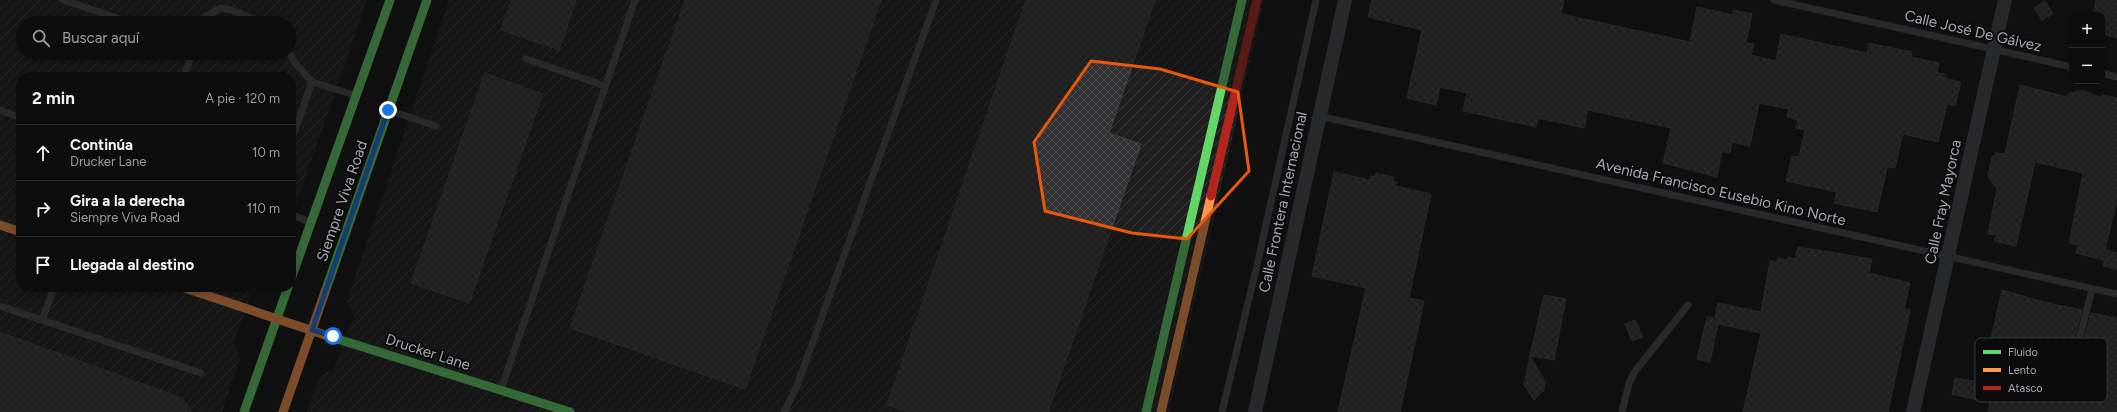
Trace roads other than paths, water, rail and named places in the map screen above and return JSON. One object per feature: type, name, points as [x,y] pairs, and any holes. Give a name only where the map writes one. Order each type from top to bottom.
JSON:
[{"type":"main road","name":"Siempre Viva Road","points":[[296,266],[390,0]]},
{"type":"main road","name":"Siempre Viva Road","points":[[283,412],[427,0]]},
{"type":"main road","points":[[1146,412],[1242,0]]},
{"type":"main road","points":[[1161,412],[1257,0]]},
{"type":"main road","points":[[0,225],[16,230]]},
{"type":"main road","name":"Drucker Lane","points":[[197,292],[276,319],[566,411]]},
{"type":"main road","points":[[244,412],[286,292]]},
{"type":"street","name":"Calle Frontera Internacional","points":[[1255,412],[1345,0]]},
{"type":"street","name":"Calle Fray Mayorca","points":[[1914,412],[2005,0]]},
{"type":"lane","points":[[63,0],[111,16]]},
{"type":"lane","points":[[501,390],[635,0]]},
{"type":"lane","points":[[784,412],[798,386],[936,0]]},
{"type":"lane","points":[[1222,412],[1257,265],[1316,0]]},
{"type":"lane","name":"Calle José De Gálvez","points":[[1774,0],[2069,66]]},
{"type":"lane","points":[[206,16],[221,8],[246,16]]},
{"type":"lane","points":[[186,72],[190,60]]},
{"type":"lane","points":[[293,60],[312,82],[356,96]]},
{"type":"lane","points":[[526,60],[605,86]]},
{"type":"lane","points":[[2105,74],[2117,77]]},
{"type":"lane","points":[[296,121],[312,82]]},
{"type":"lane","points":[[0,110],[16,116]]},
{"type":"lane","points":[[388,110],[436,126]]},
{"type":"lane","name":"Avenida Francisco Eusebio Kino Norte","points":[[1319,116],[2117,294]]},
{"type":"lane","points":[[296,216],[312,223]]},
{"type":"lane","points":[[2080,338],[2092,289]]},
{"type":"lane","points":[[42,320],[52,292]]},
{"type":"lane","points":[[1622,412],[1629,383],[1636,370],[1688,305]]},
{"type":"lane","points":[[0,306],[201,373]]}]
